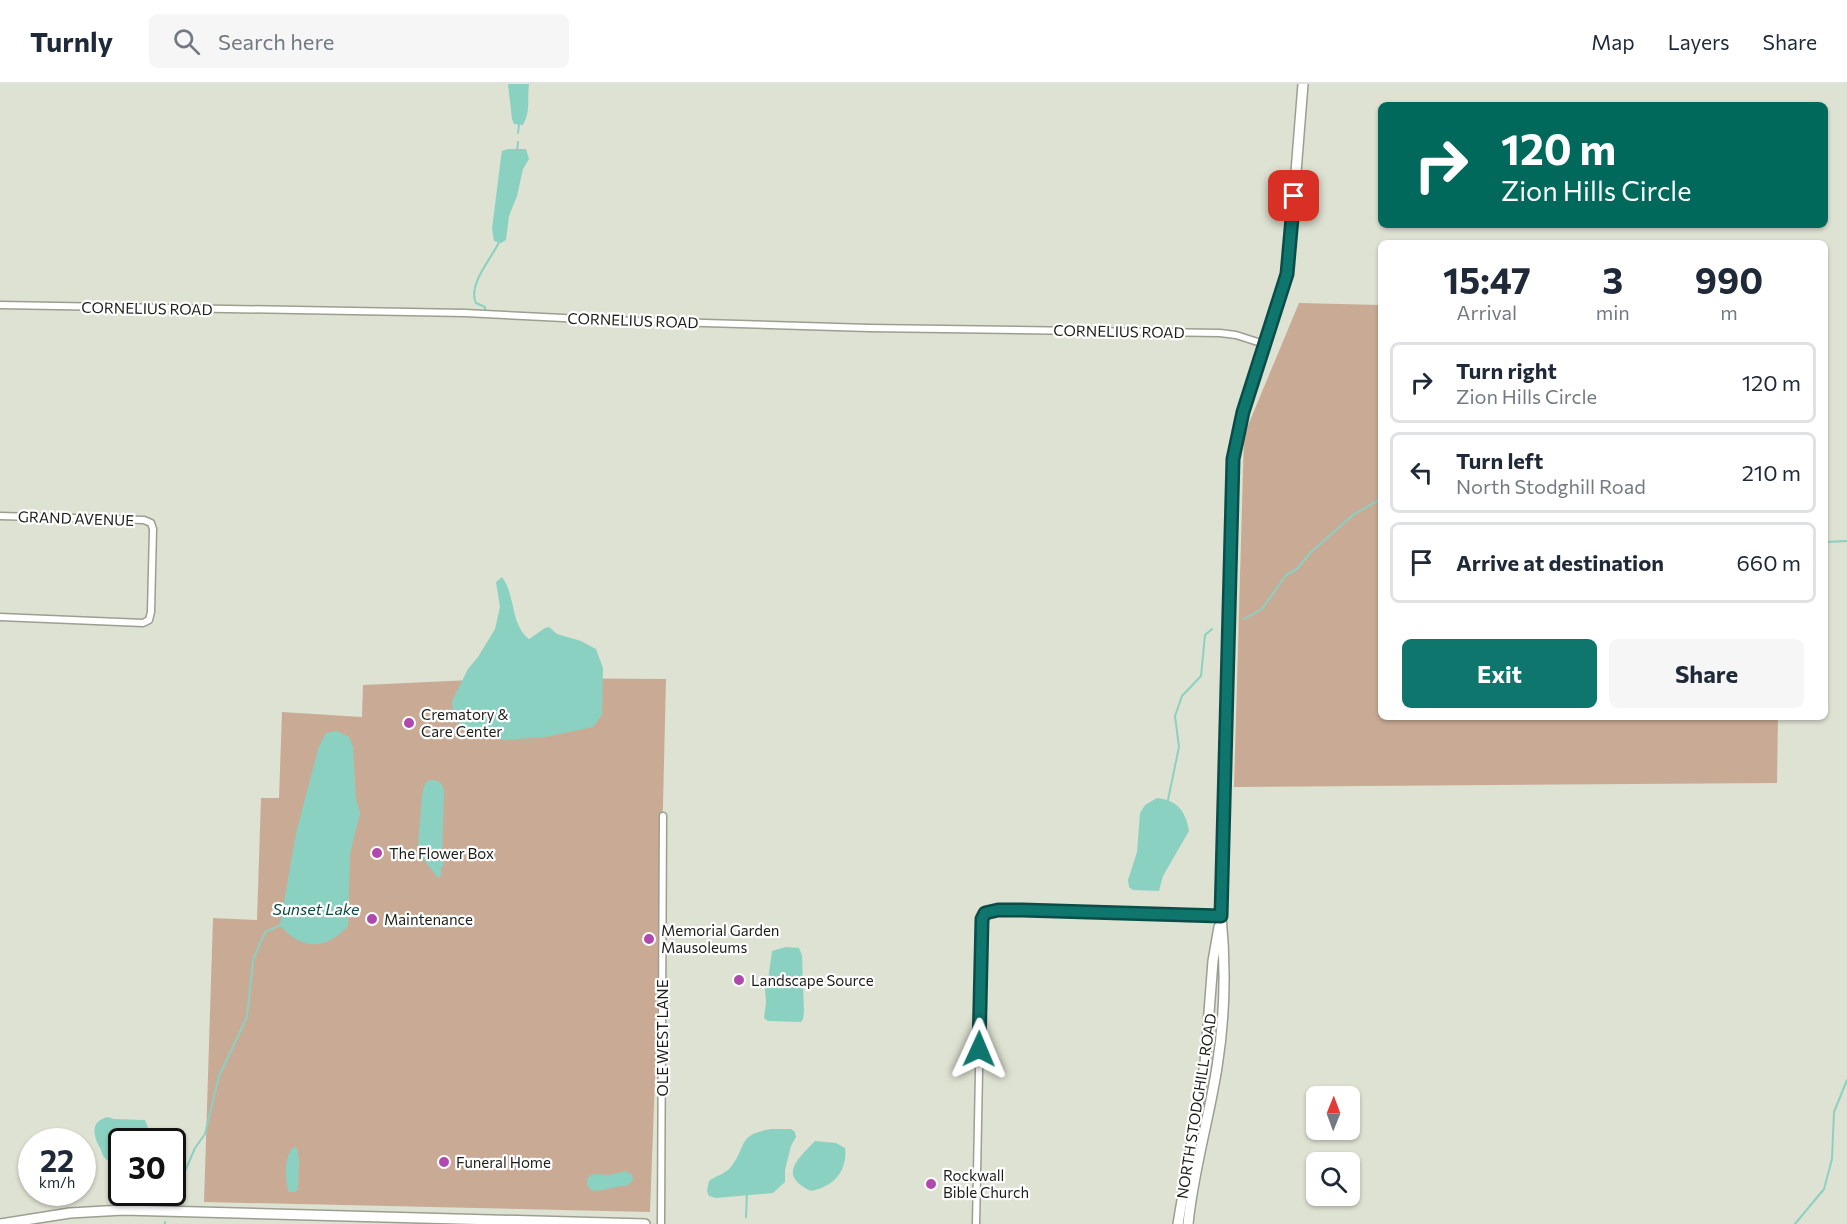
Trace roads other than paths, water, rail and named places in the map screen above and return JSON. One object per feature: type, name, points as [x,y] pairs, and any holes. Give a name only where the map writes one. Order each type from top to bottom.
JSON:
[{"type":"street","name":"NORTH STODGHILL ROAD","points":[[1188,1224],[1220,1043],[1225,955],[1221,916],[1232,474],[1235,446],[1243,412],[1283,288],[1289,260],[1303,84]]},
{"type":"street","name":"CORNELIUS ROAD","points":[[0,305],[465,313],[603,320],[869,328],[1220,333],[1236,335],[1264,344]]},
{"type":"street","name":"GRAND AVENUE","points":[[0,516],[135,519],[151,523],[153,529],[149,621],[143,623],[0,617]]},
{"type":"street","name":"OLE WEST LANE","points":[[661,1224],[663,816]]},
{"type":"street","points":[[976,1224],[982,919],[985,913],[998,910],[1022,910],[1221,916]]},
{"type":"street","name":"NORTH STODGHILL ROAD","points":[[1178,1224],[1205,1064],[1213,961],[1221,916]]},
{"type":"street","points":[[0,1224],[70,1213],[123,1210],[645,1224]]},
{"type":"water","points":[[508,84],[529,84],[528,110],[523,125],[514,124],[512,119]]},
{"type":"water","points":[[526,149],[529,159],[523,169],[517,196],[509,216],[506,240],[501,243],[494,241],[492,229],[502,151]]},
{"type":"water","points":[[502,577],[519,626],[529,639],[549,627],[557,634],[581,641],[596,649],[603,668],[602,715],[593,727],[545,737],[505,740],[481,736],[461,726],[453,714],[452,701],[468,669],[495,629],[500,607],[496,582]]},
{"type":"water","name":"Sunset Lake","points":[[337,731],[349,737],[353,747],[356,799],[360,813],[350,854],[348,926],[331,940],[322,943],[305,943],[296,939],[280,925],[296,833],[319,746],[326,733]]},
{"type":"water","points":[[429,780],[441,783],[444,790],[442,854],[444,864],[441,868],[441,876],[438,878],[422,857],[418,845],[422,795],[425,784]]},
{"type":"water","points":[[1157,798],[1170,801],[1183,812],[1189,831],[1163,876],[1159,891],[1133,890],[1129,887],[1128,880],[1137,852],[1140,813],[1145,805]]},
{"type":"water","points":[[786,947],[799,948],[802,955],[804,1012],[801,1022],[768,1021],[764,1018],[765,988],[772,951]]},
{"type":"water","points":[[108,1117],[145,1120],[148,1128],[108,1128],[108,1160],[96,1137],[96,1125]]},
{"type":"water","points":[[772,1129],[791,1129],[795,1132],[796,1137],[791,1146],[785,1170],[785,1182],[773,1193],[716,1198],[709,1196],[707,1191],[709,1181],[730,1168],[744,1142],[753,1134]]},
{"type":"water","points":[[815,1141],[836,1143],[845,1148],[845,1156],[844,1164],[837,1177],[826,1186],[811,1191],[795,1179],[793,1173],[797,1161]]},
{"type":"water","points":[[294,1147],[297,1148],[299,1160],[298,1189],[295,1192],[289,1192],[286,1175],[287,1162],[290,1151]]},
{"type":"water","points":[[626,1171],[632,1175],[633,1180],[627,1186],[595,1191],[587,1185],[588,1177],[594,1174],[609,1175]]},
{"type":"waterway","points":[[518,133],[519,124]]},
{"type":"waterway","points":[[517,151],[518,142]]},
{"type":"waterway","points":[[485,310],[485,307],[476,303],[475,288],[481,272],[499,242]]},
{"type":"waterway","points":[[1244,619],[1262,609],[1286,575],[1297,569],[1310,553],[1353,515],[1378,500]]},
{"type":"waterway","points":[[1828,542],[1847,541]]},
{"type":"waterway","points":[[1168,800],[1179,747],[1175,716],[1182,696],[1201,676],[1205,635],[1212,629]]},
{"type":"waterway","points":[[186,1169],[195,1148],[205,1134],[219,1076],[247,1017],[253,960],[265,932],[281,925]]},
{"type":"waterway","points":[[1795,1224],[1824,1189],[1832,1159],[1834,1112],[1847,1080]]},
{"type":"waterway","points":[[746,1217],[747,1192]]},
{"type":"place","name":"Crematory & Care Center","points":[[409,723]]},
{"type":"place","name":"The Flower Box","points":[[377,853]]},
{"type":"place","name":"Maintenance","points":[[372,919]]},
{"type":"place","name":"Memorial Garden Mausoleums","points":[[649,939]]},
{"type":"place","name":"Landscape Source","points":[[739,980]]},
{"type":"place","name":"Funeral Home","points":[[444,1162]]},
{"type":"place","name":"Rockwall Bible Church","points":[[931,1184]]}]
